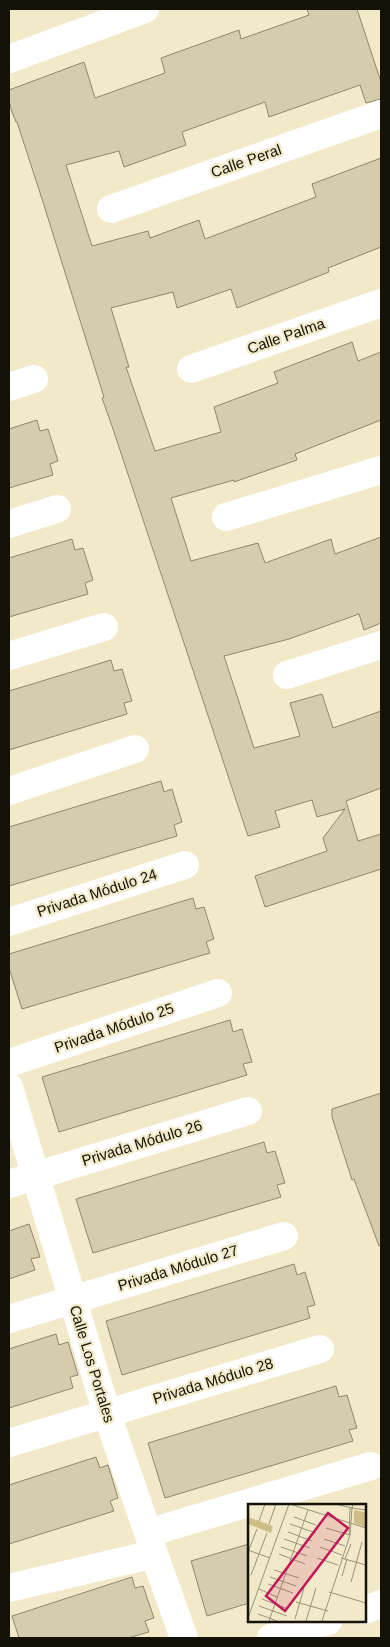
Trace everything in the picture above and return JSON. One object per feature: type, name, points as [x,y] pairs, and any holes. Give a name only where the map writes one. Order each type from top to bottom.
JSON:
[{"type":"street","points":[[9,59],[145,9]]},
{"type":"street","name":"Calle Peral","points":[[111,208],[381,114]]},
{"type":"street","name":"Calle Palma","points":[[191,369],[381,303]]},
{"type":"street","points":[[226,517],[381,470]]},
{"type":"street","points":[[9,524],[57,508]]},
{"type":"street","points":[[9,656],[104,627]]},
{"type":"street","points":[[287,675],[381,646]]},
{"type":"street","points":[[9,790],[135,749]]},
{"type":"street","name":"Privada Módulo 24","points":[[9,922],[185,865]]},
{"type":"street","name":"Privada Módulo 25","points":[[9,1064],[218,993]]},
{"type":"street","name":"Calle Los Portales","points":[[9,1087],[107,1414],[184,1638]]},
{"type":"street","name":"Privada Módulo 26","points":[[9,1184],[248,1111]]},
{"type":"street","name":"Privada Módulo 27","points":[[9,1319],[284,1236]]},
{"type":"street","name":"Privada Módulo 28","points":[[9,1443],[320,1349]]},
{"type":"street","points":[[262,1504],[371,1466]]},
{"type":"street","points":[[9,1588],[151,1543],[248,1509]]},
{"type":"street","points":[[365,1610],[381,1604]]},
{"type":"street","points":[[271,1638],[325,1622]]},
{"type":"building","points":[[307,9],[357,9],[381,82],[381,99],[366,103],[360,85],[269,117],[265,102],[182,132],[186,145],[124,167],[119,151],[66,165],[92,246],[148,231],[150,238],[199,220],[205,239],[316,197],[312,184],[381,158],[381,247],[328,268],[329,272],[237,308],[231,289],[177,308],[173,292],[111,308],[129,367],[126,367],[155,451],[221,432],[214,407],[278,383],[274,372],[352,342],[358,361],[381,352],[381,420],[295,454],[297,460],[234,482],[234,480],[171,498],[191,561],[258,543],[265,563],[331,539],[335,554],[381,537],[381,623],[364,630],[359,614],[289,639],[224,656],[254,748],[300,736],[290,703],[322,694],[333,728],[381,711],[381,788],[346,801],[358,841],[381,834],[381,869],[265,907],[255,876],[327,851],[323,838],[345,809],[317,817],[312,800],[275,811],[280,827],[248,836],[102,398],[104,397],[43,202],[11,109],[9,90],[84,62],[95,98],[165,73],[161,58],[239,30],[241,39],[309,15]]},
{"type":"building","points":[[37,420],[40,431],[48,429],[58,461],[50,464],[53,475],[9,488],[9,429]]},
{"type":"building","points":[[72,539],[75,550],[83,548],[93,580],[85,583],[88,594],[9,617],[9,558]]},
{"type":"building","points":[[111,660],[114,671],[122,669],[132,701],[124,703],[127,714],[9,750],[9,691]]},
{"type":"building","points":[[161,781],[164,792],[172,789],[182,822],[174,825],[177,836],[9,886],[9,827]]},
{"type":"building","points":[[193,898],[196,909],[204,907],[214,939],[206,942],[210,953],[22,1009],[9,968],[9,954]]},
{"type":"building","points":[[230,1020],[233,1032],[242,1029],[252,1062],[243,1064],[247,1075],[59,1132],[42,1077]]},
{"type":"building","points":[[381,1093],[381,1246],[379,1246],[354,1179],[352,1180],[332,1117],[332,1109]]},
{"type":"building","points":[[264,1142],[267,1153],[275,1151],[285,1183],[277,1185],[281,1197],[93,1253],[76,1199]]},
{"type":"building","points":[[29,1224],[40,1257],[31,1259],[35,1270],[9,1279],[9,1231]]},
{"type":"building","points":[[294,1264],[297,1275],[305,1272],[315,1305],[307,1307],[310,1318],[122,1375],[106,1321]]},
{"type":"building","points":[[56,1334],[59,1345],[68,1342],[78,1375],[70,1377],[73,1388],[9,1408],[9,1349]]},
{"type":"building","points":[[336,1386],[339,1397],[347,1395],[357,1428],[349,1430],[353,1441],[165,1498],[148,1443]]},
{"type":"building","points":[[96,1457],[100,1468],[108,1465],[118,1498],[110,1501],[114,1511],[9,1544],[9,1485]]},
{"type":"building","points":[[248,1544],[248,1603],[207,1616],[191,1561]]},
{"type":"building","points":[[132,1577],[135,1588],[143,1586],[154,1618],[145,1621],[149,1632],[128,1638],[19,1638],[12,1616]]}]
